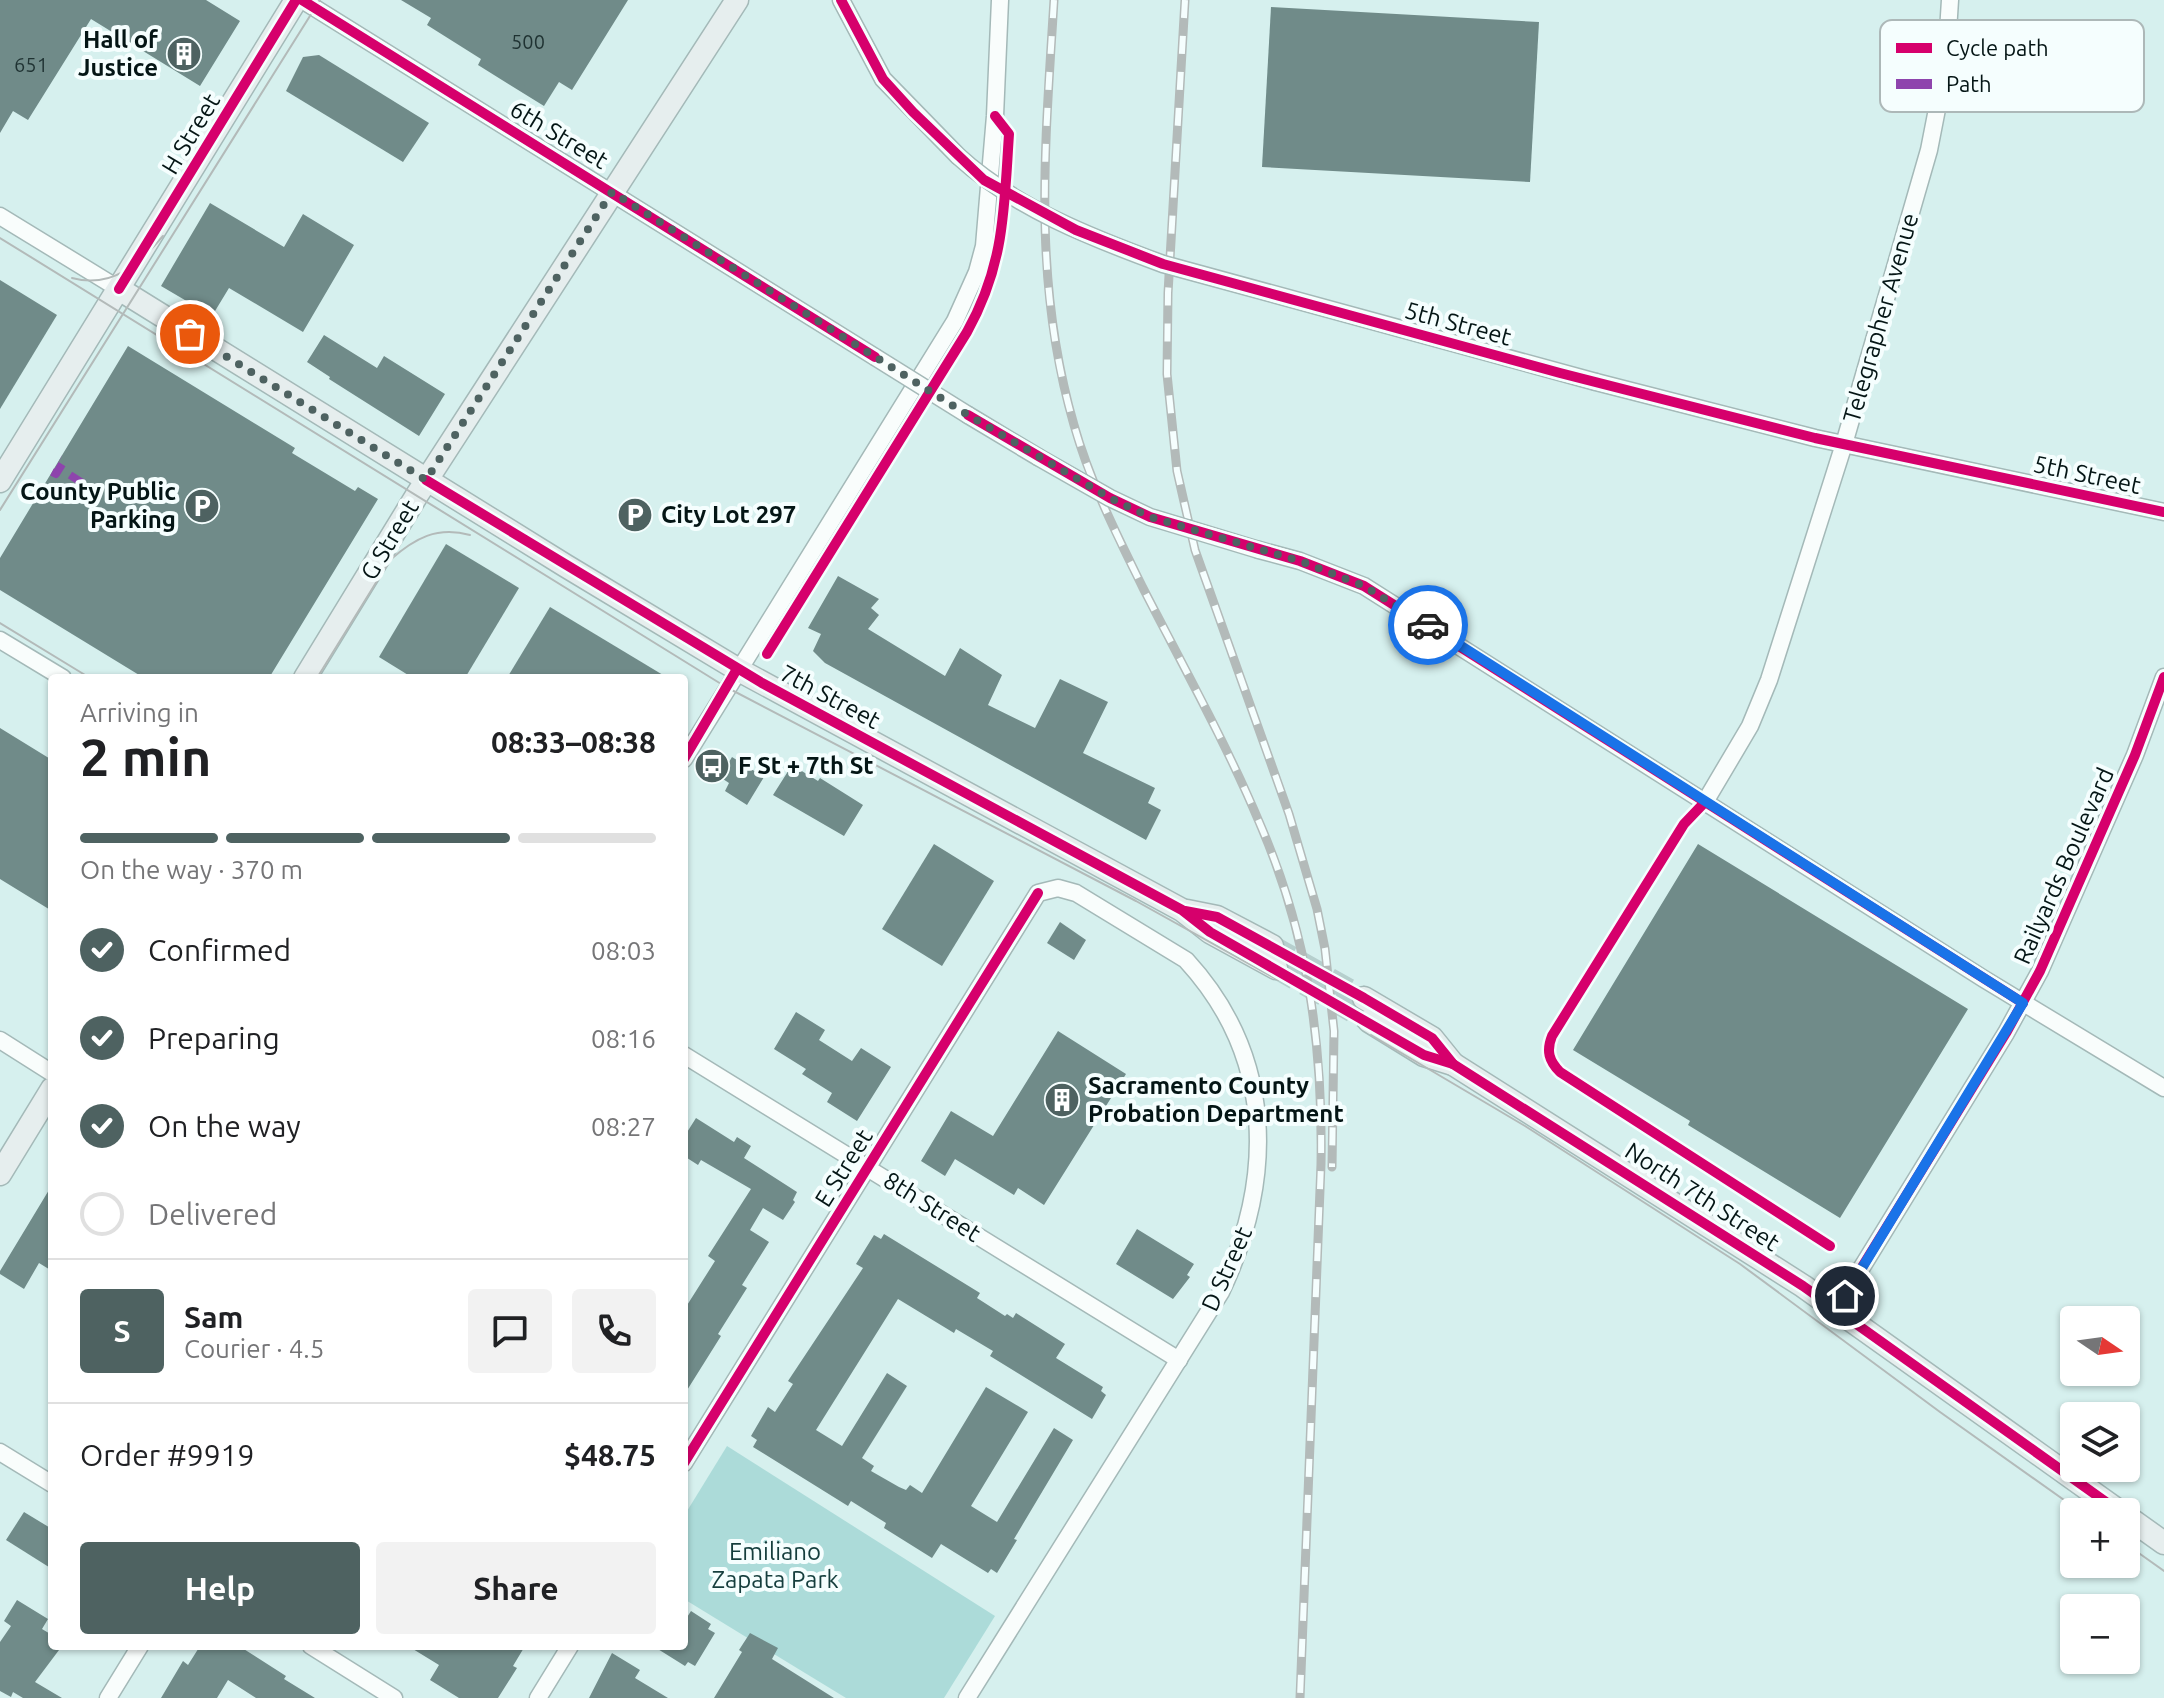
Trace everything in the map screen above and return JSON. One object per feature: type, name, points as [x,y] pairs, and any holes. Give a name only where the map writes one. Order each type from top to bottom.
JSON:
[{"type":"main road","name":"H Street","points":[[0,481],[299,0]]},
{"type":"main road","name":"G Street","points":[[307,674],[426,480],[737,0]]},
{"type":"main road","name":"7th Street","points":[[119,289],[737,669],[1182,910],[1210,932],[1274,957]]},
{"type":"main road","points":[[1364,998],[1432,1038],[1453,1064]]},
{"type":"main road","points":[[1369,1021],[1424,1055],[1453,1064]]},
{"type":"main road","name":"North 7th Street","points":[[1453,1064],[1803,1286],[2100,1498]]},
{"type":"main road","points":[[0,1174],[48,1096]]},
{"type":"main road","points":[[2140,1526],[2164,1543]]},
{"type":"street","name":"6th Street","points":[[299,0],[968,415],[1110,498],[1150,517],[1300,561],[1364,586],[2023,1003],[2164,1088]]},
{"type":"street","name":"5th Street","points":[[841,0],[883,79],[984,180],[1076,230],[1163,264],[1596,382],[1844,444],[2164,512]]},
{"type":"street","points":[[688,752],[955,321],[977,272],[987,220],[1000,0]]},
{"type":"street","name":"Telegrapher Avenue","points":[[1949,20],[1950,0]]},
{"type":"street","name":"Telegrapher Avenue","points":[[1705,802],[1750,726],[1769,680],[1844,444],[1929,150],[1936,112]]},
{"type":"street","name":"7th Street","points":[[0,216],[119,289]]},
{"type":"street","points":[[0,640],[56,674]]},
{"type":"street","name":"Railyards Boulevard","points":[[1835,1311],[2023,1003],[2051,947],[2135,755],[2164,677]]},
{"type":"street","name":"D Street","points":[[967,1698],[1221,1292],[1236,1262],[1252,1207],[1259,1134],[1256,1100],[1236,1035],[1200,975],[1186,960],[1076,893],[1058,888],[1038,893]]},
{"type":"street","name":"E Street","points":[[688,1457],[1038,893]]},
{"type":"street","points":[[0,1040],[48,1070]]},
{"type":"street","name":"8th Street","points":[[688,1057],[1179,1360]]},
{"type":"street","points":[[0,1452],[48,1482]]},
{"type":"street","points":[[108,1698],[138,1650]]},
{"type":"street","points":[[317,1650],[394,1698]]},
{"type":"street","points":[[538,1698],[568,1650]]},
{"type":"green space","name":"Emiliano Zapata Park","points":[[727,1446],[995,1616],[944,1698],[846,1698],[688,1601],[688,1509]]},
{"type":"building","points":[[0,0],[206,0],[240,21],[200,86],[91,19],[28,120],[13,111],[0,133]]},
{"type":"building","points":[[401,0],[628,0],[572,90],[559,82],[544,106],[478,65],[481,59],[427,25],[431,18]]},
{"type":"building","points":[[1271,7],[1539,22],[1530,182],[1262,167]]},
{"type":"building","points":[[319,55],[429,123],[403,162],[286,91],[303,57]]},
{"type":"building","points":[[210,203],[284,247],[303,214],[354,245],[303,332],[229,288],[212,316],[161,286]]},
{"type":"building","points":[[0,280],[57,315],[0,409]]},
{"type":"building","points":[[324,335],[377,368],[384,356],[445,394],[419,436],[307,362]]},
{"type":"building","name":"County Public Parking","points":[[128,346],[295,448],[292,453],[355,491],[358,487],[378,499],[271,674],[137,674],[0,590],[0,558]]},
{"type":"building","points":[[446,544],[519,588],[467,674],[407,674],[379,657]]},
{"type":"building","points":[[838,576],[879,599],[871,608],[879,615],[868,629],[945,676],[960,648],[1002,675],[988,705],[1035,728],[1060,679],[1108,702],[1083,753],[1155,788],[1148,803],[1161,810],[1146,840],[825,663],[813,651],[821,634],[808,628]]},
{"type":"building","points":[[550,607],[661,674],[509,674]]},
{"type":"building","points":[[0,728],[48,758],[48,909],[0,879]]},
{"type":"building","points":[[732,757],[764,777],[747,805],[725,791],[729,783],[720,777]]},
{"type":"building","points":[[792,765],[818,781],[820,778],[863,805],[844,836],[773,795]]},
{"type":"building","points":[[934,844],[994,881],[942,966],[882,929]]},
{"type":"building","points":[[1698,844],[1968,1009],[1840,1218],[1573,1050]]},
{"type":"building","points":[[1060,922],[1086,940],[1074,960],[1047,943]]},
{"type":"building","points":[[796,1012],[825,1030],[819,1040],[852,1061],[861,1048],[891,1067],[857,1121],[827,1102],[832,1093],[802,1074],[806,1069],[774,1049]]},
{"type":"building","points":[[1058,1031],[1126,1074],[1044,1205],[1018,1188],[1014,1195],[955,1159],[945,1176],[921,1161],[951,1111],[993,1136]]},
{"type":"building","points":[[696,1118],[734,1142],[737,1137],[751,1146],[744,1158],[797,1192],[795,1202],[783,1220],[763,1208],[750,1230],[769,1242],[742,1285],[747,1288],[718,1334],[721,1336],[688,1389],[688,1304],[715,1261],[708,1256],[751,1189],[701,1160],[698,1165],[688,1159],[688,1131]]},
{"type":"building","points":[[48,1192],[48,1269],[39,1263],[24,1289],[0,1271]]},
{"type":"building","points":[[1137,1229],[1194,1264],[1187,1275],[1190,1277],[1173,1299],[1116,1264]]},
{"type":"building","points":[[884,1234],[980,1293],[977,1298],[1005,1316],[1007,1314],[1013,1318],[1016,1313],[1065,1344],[1056,1358],[1103,1387],[1101,1391],[1106,1395],[1092,1419],[990,1356],[993,1351],[956,1329],[954,1333],[898,1299],[816,1430],[842,1446],[887,1373],[907,1386],[862,1458],[874,1466],[871,1471],[899,1487],[906,1490],[910,1485],[922,1493],[986,1387],[1028,1412],[971,1506],[997,1522],[1054,1428],[1073,1440],[997,1573],[991,1569],[988,1573],[941,1544],[932,1558],[884,1528],[886,1523],[851,1501],[848,1506],[753,1447],[757,1440],[751,1436],[768,1407],[775,1412],[793,1384],[788,1381],[863,1268],[856,1264],[874,1235],[881,1239]]},
{"type":"building","points":[[24,1512],[48,1527],[48,1566],[6,1540]]},
{"type":"building","points":[[17,1600],[48,1619],[42,1629],[48,1633],[48,1650],[59,1650],[35,1682],[62,1698],[23,1698],[13,1692],[11,1697],[0,1691],[0,1642],[11,1626],[4,1621]]},
{"type":"building","points":[[691,1611],[711,1624],[708,1629],[715,1633],[695,1666],[688,1662],[685,1666],[659,1650],[688,1650],[688,1616]]},
{"type":"building","points":[[750,1633],[778,1648],[772,1659],[834,1698],[714,1698]]},
{"type":"building","points":[[197,1650],[245,1650],[315,1698],[256,1698],[228,1680],[217,1698],[161,1698],[183,1661],[188,1665]]},
{"type":"building","points":[[415,1650],[523,1650],[513,1666],[517,1668],[498,1698],[459,1698],[430,1680],[439,1665]]},
{"type":"building","points":[[612,1653],[640,1670],[635,1678],[668,1698],[589,1698]]},
{"type":"tunnel","points":[[1272,946],[1364,998]]},
{"type":"tunnel","points":[[1276,968],[1369,1021]]},
{"type":"tram line","points":[[0,510],[320,0]]},
{"type":"tram line","points":[[72,278],[100,280],[124,272],[163,236]]},
{"type":"tram line","points":[[0,238],[726,687],[1136,901],[1278,980]]},
{"type":"tram line","points":[[319,674],[390,560],[427,536],[447,532],[470,535]]},
{"type":"tram line","points":[[0,623],[83,674]]},
{"type":"tram line","points":[[1371,1035],[1525,1126],[1740,1264],[2061,1498]]},
{"type":"tram line","points":[[2140,1554],[2164,1571]]},
{"type":"railway","points":[[1054,0],[1045,161],[1047,266],[1052,318],[1074,425],[1114,528],[1219,734],[1260,824],[1290,907],[1309,991],[1319,1076],[1321,1164],[1300,1698]]},
{"type":"railway","points":[[1185,0],[1168,293],[1167,374],[1177,471],[1195,550],[1289,814],[1317,909],[1325,949],[1334,1031],[1332,1167]]},
{"type":"marked path","points":[[52,472],[56,474],[64,461],[60,459]]},
{"type":"marked path","points":[[70,475],[90,488]]},
{"type":"cycle path","points":[[119,289],[296,0]]},
{"type":"cycle path","points":[[302,0],[875,357]]},
{"type":"cycle path","points":[[841,0],[883,79],[984,180],[1076,230],[1163,264],[1560,373],[1815,438],[2164,512]]},
{"type":"cycle path","points":[[767,654],[980,307],[996,259],[1006,187],[1009,134],[995,116]]},
{"type":"cycle path","points":[[968,415],[1110,498],[1150,517],[1300,561],[1364,586],[2023,1003]]},
{"type":"cycle path","points":[[426,480],[762,683],[1182,910],[1210,932],[1424,1055],[1453,1064],[1803,1286],[2100,1498]]},
{"type":"cycle path","points":[[688,752],[737,669]]},
{"type":"cycle path","points":[[1835,1311],[2006,1033],[2040,971],[2135,755],[2164,677]]},
{"type":"cycle path","points":[[1705,802],[1684,824],[1552,1036],[1550,1056],[1560,1072],[1830,1246]]},
{"type":"cycle path","points":[[688,1457],[1038,893]]},
{"type":"cycle path","points":[[1185,911],[1217,917],[1364,998],[1432,1038],[1453,1064]]},
{"type":"way so far","points":[[190,334],[426,480],[612,192],[968,415],[1110,498],[1150,517],[1300,561],[1364,586],[1428,625]]},
{"type":"place","name":"Hall of Justice","points":[[184,54]]},
{"type":"place","name":"County Public Parking","points":[[202,506]]},
{"type":"place","name":"City Lot 297","points":[[635,515]]},
{"type":"place","name":"F St + 7th St","points":[[712,766]]},
{"type":"place","name":"Sacramento County Probation Department","points":[[1062,1100]]},
{"type":"route","points":[[1428,625],[2023,1003],[1845,1296]]}]
